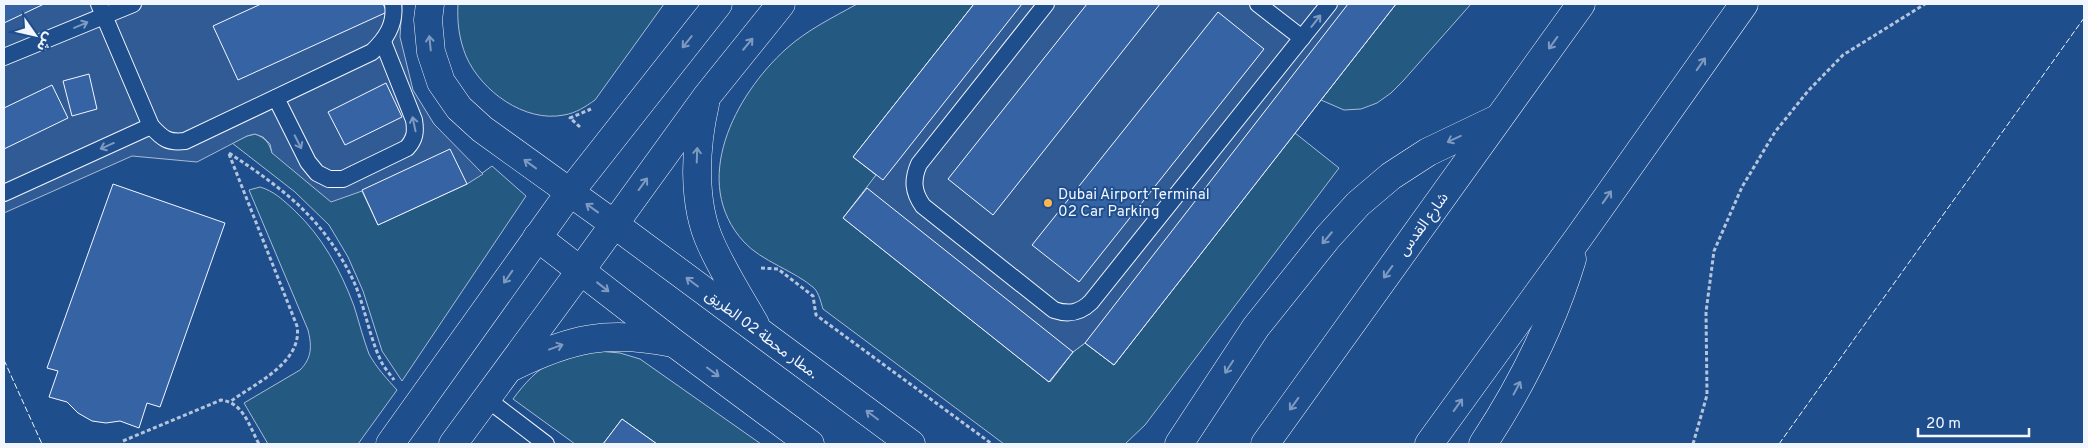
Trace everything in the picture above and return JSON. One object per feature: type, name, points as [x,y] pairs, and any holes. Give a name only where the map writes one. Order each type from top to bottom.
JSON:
[{"type":"street","name":"مطار محطة 02 الطريق.","points":[[430,4],[428,20],[431,52],[441,82],[459,108],[482,129],[614,224],[911,444]]},
{"type":"street","points":[[390,444],[570,192],[718,4]]},
{"type":"street","points":[[453,444],[511,367],[706,96],[781,4]]},
{"type":"street","name":"شارع القدس","points":[[1265,444],[1581,4]]},
{"type":"street","points":[[1429,444],[1744,4]]},
{"type":"street","points":[[706,96],[697,149],[700,204],[710,242],[760,332]]},
{"type":"street","points":[[1179,444],[1256,326],[1328,236],[1358,204],[1391,176],[1428,152],[1499,119]]},
{"type":"street","points":[[537,237],[674,343],[810,444]]},
{"type":"street","points":[[1483,444],[1517,390],[1540,343],[1561,295],[1579,237]]},
{"type":"street","points":[[511,367],[559,346],[584,339],[614,336],[644,337],[674,343]]},
{"type":"lane","points":[[4,57],[102,9],[133,4]]},
{"type":"lane","points":[[102,9],[151,126],[160,136],[173,142],[185,141],[372,52],[383,42],[391,26],[394,12],[393,4]]},
{"type":"lane","points":[[1046,4],[919,164],[914,175],[914,187],[916,197],[923,206],[1054,310],[1064,314],[1079,311],[1091,302],[1329,4]]},
{"type":"lane","points":[[1258,4],[1302,38]]},
{"type":"lane","points":[[276,98],[308,162],[317,173],[329,179],[343,179],[407,148],[414,140],[416,130],[414,120],[383,42]]},
{"type":"lane","points":[[4,193],[151,126]]},
{"type":"lane","points":[[487,399],[546,444]]},
{"type":"path","points":[[1693,444],[1706,395],[1706,312],[1714,251],[1742,187],[1775,132],[1808,90],[1843,55],[1925,4]]},
{"type":"path","points":[[231,401],[281,366],[296,348],[299,337],[297,326],[229,153],[275,184],[307,212],[334,246],[354,284],[382,362],[398,385],[420,401]]},
{"type":"path","points":[[756,265],[763,269],[778,269],[813,296],[816,315],[992,444]]},
{"type":"path","points":[[123,441],[221,400],[231,401],[239,407],[259,444]]},
{"type":"shaded area","points":[[4,4],[402,4],[400,37],[413,90],[434,124],[483,174],[467,184],[378,225],[362,191],[331,202],[272,153],[270,144],[263,137],[255,134],[247,136],[197,162],[132,156],[4,213]]},
{"type":"shaded area","points":[[458,4],[664,4],[595,100],[572,113],[549,116],[534,114],[506,102],[482,81],[473,69],[464,50],[459,30]]},
{"type":"shaded area","points":[[857,4],[974,4],[854,156],[876,175],[867,188],[1050,382],[1073,352],[1085,343],[1114,365],[1295,133],[1339,168],[1145,425],[1125,444],[1004,444],[823,309],[819,295],[814,288],[751,249],[728,218],[720,193],[720,167],[725,140],[736,114],[750,90],[767,68],[794,42]]},
{"type":"shaded area","name":"Dubai Airport Terminal 02 Car Parking","points":[[974,4],[1396,4],[1114,365],[1085,343],[1073,352],[1049,382],[843,218],[876,175],[853,157]]},
{"type":"shaded area","points":[[1396,4],[1471,4],[1403,81],[1377,103],[1361,109],[1344,110],[1321,100]]},
{"type":"shaded area","points":[[255,134],[266,141],[272,153],[362,190],[467,184],[492,166],[526,196],[402,381],[382,351],[363,291],[348,257],[329,225],[295,192],[232,143]]},
{"type":"shaded area","points":[[260,187],[274,193],[286,203],[304,220],[322,243],[337,267],[349,293],[369,354],[397,390],[358,444],[268,444],[244,403],[300,370],[307,361],[310,352],[308,330],[249,190]]},
{"type":"shaded area","points":[[598,351],[620,353],[640,359],[761,444],[657,444],[622,419],[603,444],[575,444],[513,399],[532,377],[549,363],[566,357]]},
{"type":"building","points":[[4,4],[44,4],[4,23]]},
{"type":"building","points":[[261,4],[383,4],[387,12],[238,80],[213,26]]},
{"type":"building","points":[[974,4],[1022,4],[883,180],[853,157]]},
{"type":"building","points":[[1087,4],[1160,4],[993,215],[948,179]]},
{"type":"building","points":[[1348,4],[1396,4],[1114,365],[1085,343]]},
{"type":"building","points":[[1218,12],[1264,49],[1079,282],[1032,245]]},
{"type":"building","points":[[89,74],[97,109],[72,116],[63,81]]},
{"type":"building","points":[[386,83],[402,117],[345,145],[328,112]]},
{"type":"building","points":[[52,85],[68,118],[4,149],[4,108]]},
{"type":"building","points":[[450,149],[467,184],[378,225],[362,190]]},
{"type":"building","points":[[113,184],[225,223],[160,407],[147,403],[139,428],[120,421],[106,423],[92,421],[78,413],[67,402],[49,397],[58,371],[47,368]]},
{"type":"building","points":[[867,188],[1073,352],[1049,382],[843,218]]},
{"type":"building","points":[[622,419],[657,444],[603,444]]},
{"type":"fence","points":[[1779,444],[2084,18]]},
{"type":"fence","points":[[4,360],[42,444]]},
{"type":"place","name":"Dubai Airport Terminal 02 Car Parking","points":[[1048,203]]}]
